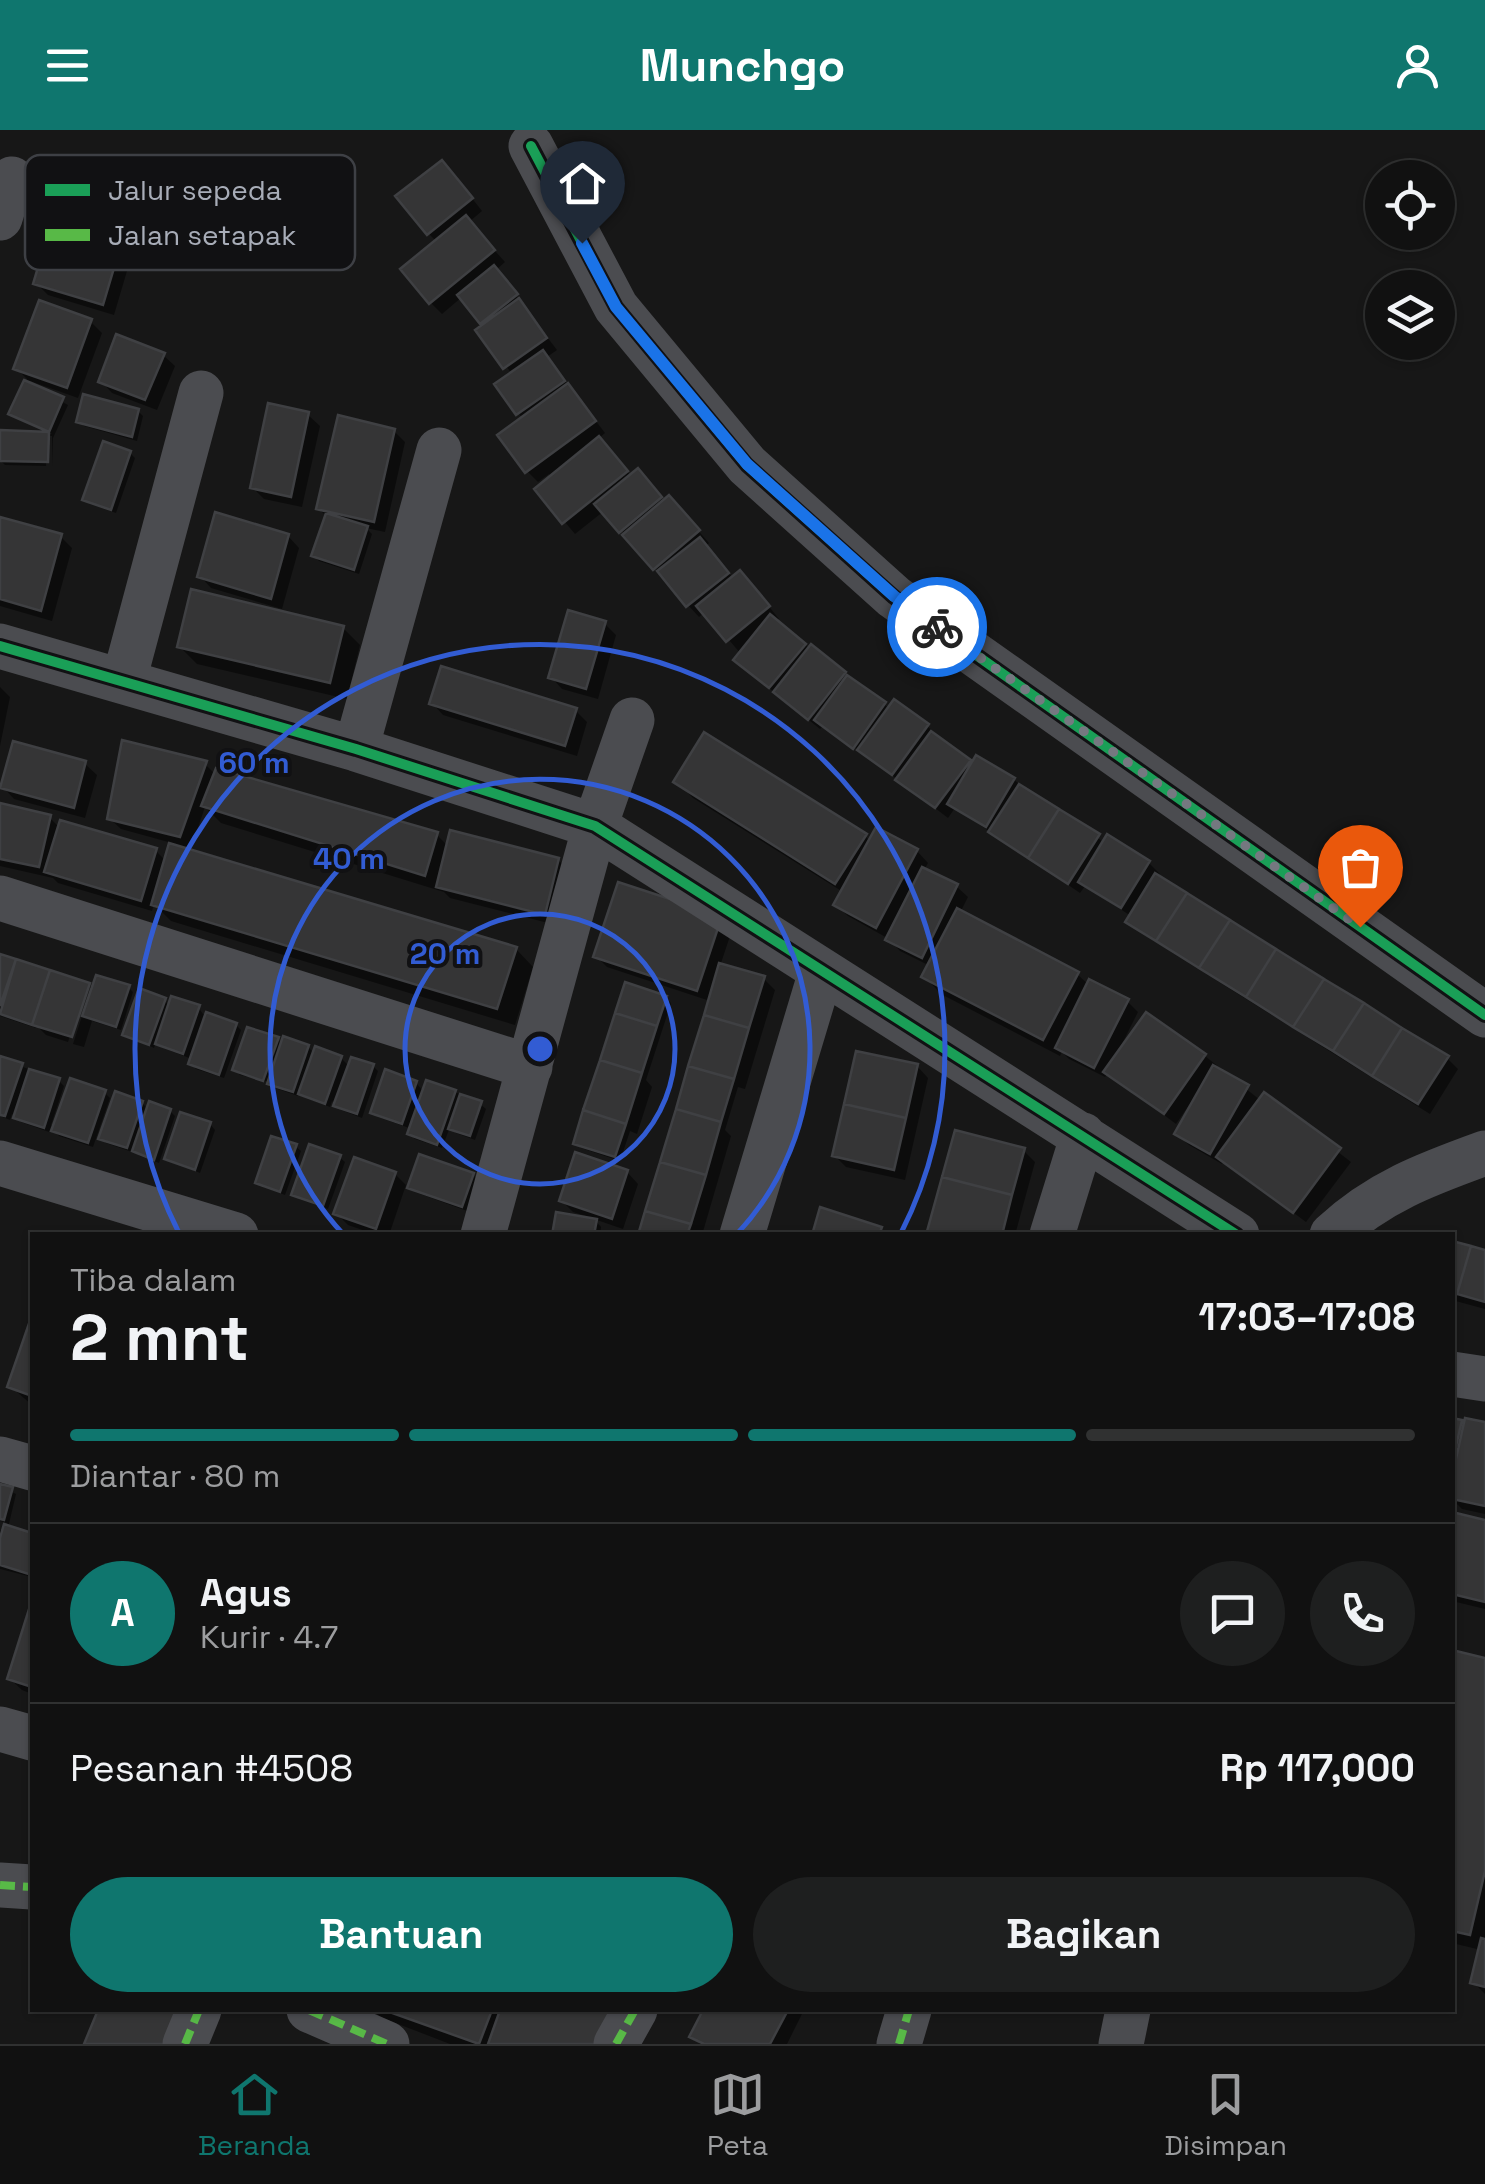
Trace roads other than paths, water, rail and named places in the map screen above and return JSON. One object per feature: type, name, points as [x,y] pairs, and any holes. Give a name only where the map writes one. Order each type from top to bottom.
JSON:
[{"type":"street","points":[[531,146],[616,307],[761,478],[894,596],[1485,1016]]},
{"type":"street","points":[[124,680],[201,393]]},
{"type":"street","points":[[356,749],[438,450]]},
{"type":"street","points":[[0,646],[356,749],[595,826],[1232,1232]]},
{"type":"street","points":[[484,1232],[595,826],[632,720]]},
{"type":"street","points":[[0,898],[530,1067]]},
{"type":"street","points":[[743,1232],[821,972]]},
{"type":"street","points":[[1053,1232],[1083,1135]]},
{"type":"street","points":[[1336,1232],[1377,1198],[1429,1173],[1485,1153]]},
{"type":"street","points":[[0,1163],[226,1232]]},
{"type":"street","points":[[1455,1374],[1485,1379]]},
{"type":"street","points":[[0,1458],[30,1467]]},
{"type":"street","points":[[0,1728],[30,1737]]},
{"type":"street","points":[[0,1885],[30,1887]]},
{"type":"street","points":[[185,2044],[198,2012]]},
{"type":"street","points":[[314,2012],[387,2044]]},
{"type":"street","points":[[616,2044],[634,2012]]},
{"type":"street","points":[[899,2044],[908,2012]]},
{"type":"street","points":[[1121,2044],[1128,2012]]}]
